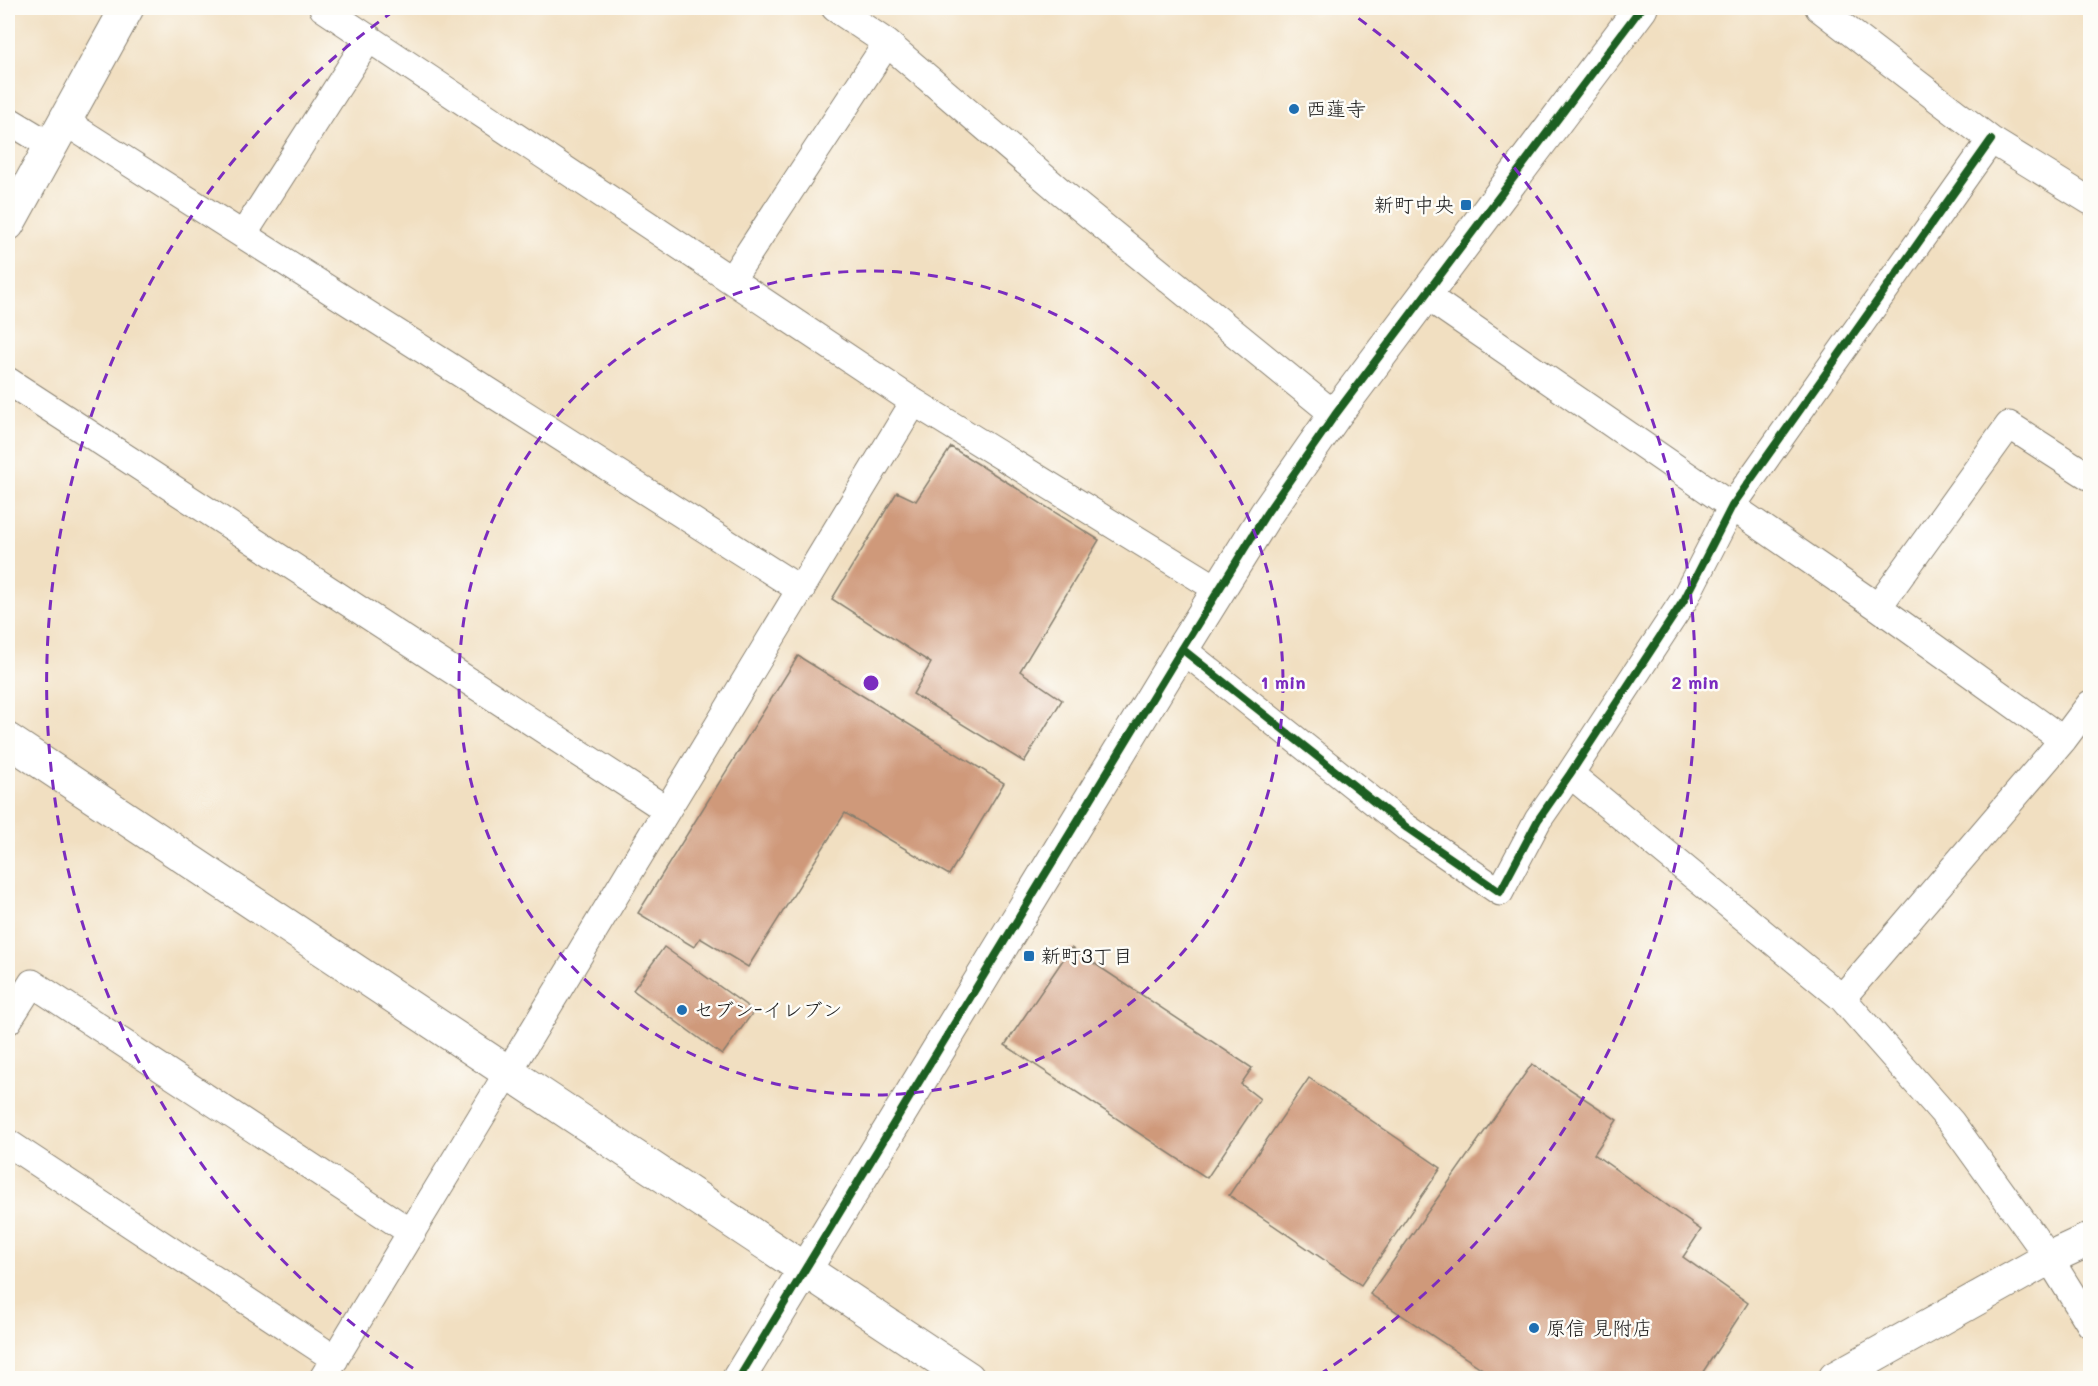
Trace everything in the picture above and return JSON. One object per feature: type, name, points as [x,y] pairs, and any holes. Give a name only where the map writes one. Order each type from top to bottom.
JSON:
[{"type":"street","points":[[8,224],[127,8]]},
{"type":"street","points":[[323,8],[914,402],[1219,590]]},
{"type":"street","points":[[835,8],[887,43],[1060,191],[1335,415]]},
{"type":"street","points":[[739,1378],[1266,514],[1335,415],[1641,8]]},
{"type":"street","points":[[1819,8],[1991,140],[2091,201]]},
{"type":"street","points":[[243,235],[369,38]]},
{"type":"street","points":[[731,280],[887,43]]},
{"type":"street","points":[[8,120],[57,133],[243,235],[801,590]]},
{"type":"street","points":[[1182,649],[1407,828],[1500,892],[1538,819],[1684,600],[1732,506],[1991,140]]},
{"type":"street","points":[[1425,295],[1878,607],[2063,740]]},
{"type":"street","points":[[8,381],[667,810]]},
{"type":"street","points":[[8,1143],[329,1369],[914,402]]},
{"type":"street","points":[[1878,607],[2009,425],[2091,477]]},
{"type":"street","points":[[1842,998],[2063,740],[2091,704]]},
{"type":"street","points":[[8,740],[968,1378]]},
{"type":"street","points":[[1570,774],[1842,998],[1951,1122],[2049,1258],[2091,1324]]},
{"type":"street","points":[[8,1021],[32,983],[412,1233]]},
{"type":"street","points":[[1835,1378],[2049,1258],[2091,1239]]},
{"type":"building","points":[[951,447],[1099,540],[1020,671],[1062,700],[1024,762],[913,694],[931,663],[832,599],[897,492],[916,501]]},
{"type":"building","points":[[798,656],[1004,783],[949,875],[845,813],[748,967],[700,938],[694,947],[638,913]]},
{"type":"building","points":[[664,947],[754,1011],[722,1055],[633,990]]},
{"type":"building","points":[[1071,948],[1252,1068],[1241,1084],[1260,1099],[1207,1178],[1005,1045]]},
{"type":"building","points":[[1532,1064],[1617,1120],[1594,1154],[1701,1230],[1683,1257],[1748,1303],[1699,1378],[1496,1378],[1370,1294]]},
{"type":"building","points":[[1309,1078],[1441,1168],[1361,1285],[1229,1195]]},
{"type":"cycle path","points":[[739,1378],[1266,514],[1335,415],[1641,8]]},
{"type":"cycle path","points":[[1182,649],[1407,828],[1500,892],[1538,820],[1684,600],[1732,506],[1991,140]]},
{"type":"place","name":"西蓮寺","points":[[1294,109]]},
{"type":"place","name":"新町中央","points":[[1466,205]]},
{"type":"place","name":"新町3丁目","points":[[1029,956]]},
{"type":"place","name":"セブン-イレブン","points":[[682,1010]]},
{"type":"place","name":"原信 見附店","points":[[1534,1328]]}]
